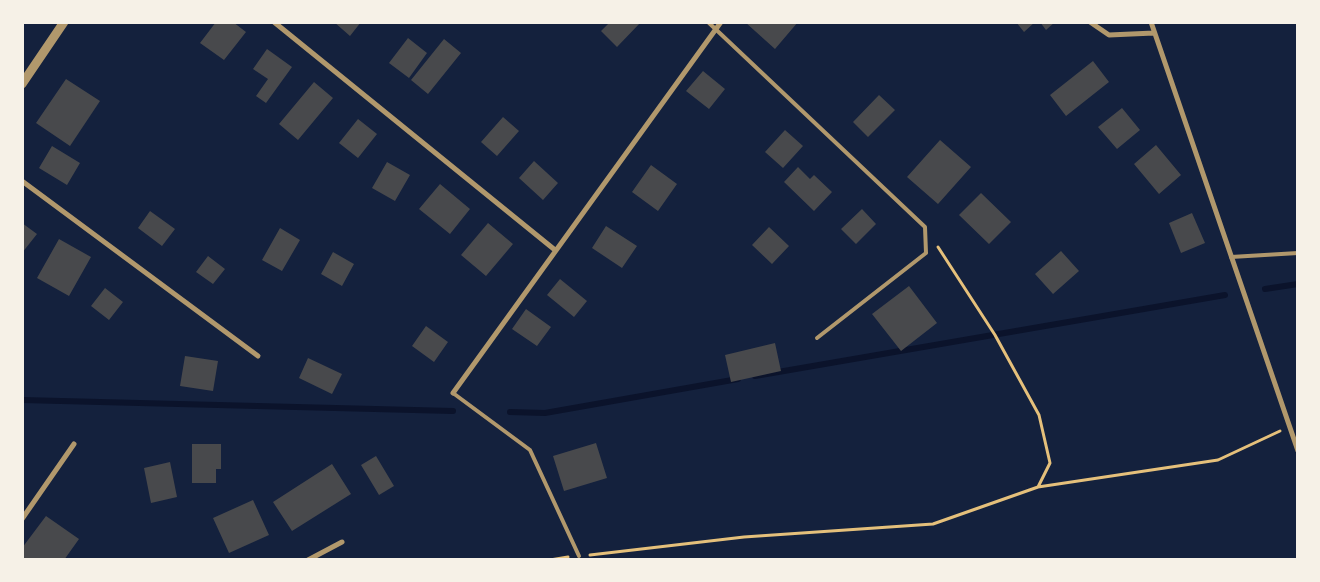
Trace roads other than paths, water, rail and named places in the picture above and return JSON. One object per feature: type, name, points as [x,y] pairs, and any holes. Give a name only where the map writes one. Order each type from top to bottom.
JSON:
[{"type":"street","points":[[22,84],[64,22]]},
{"type":"street","points":[[274,22],[555,250]]},
{"type":"street","points":[[452,393],[720,22]]},
{"type":"street","points":[[1090,22],[1110,35],[1154,32]]},
{"type":"street","points":[[1151,22],[1298,451]]},
{"type":"street","points":[[22,181],[258,356]]},
{"type":"street","points":[[22,519],[74,444]]},
{"type":"street","points":[[308,560],[342,542]]},
{"type":"lane","points":[[708,22],[925,227],[926,253],[817,338]]},
{"type":"lane","points":[[1231,257],[1298,253]]},
{"type":"lane","points":[[452,393],[530,450],[579,556]]},
{"type":"waterway","points":[[1265,289],[1298,284]]},
{"type":"waterway","points":[[755,376],[1225,295]]},
{"type":"waterway","points":[[510,412],[545,413],[738,379]]},
{"type":"waterway","points":[[22,400],[453,411]]}]
